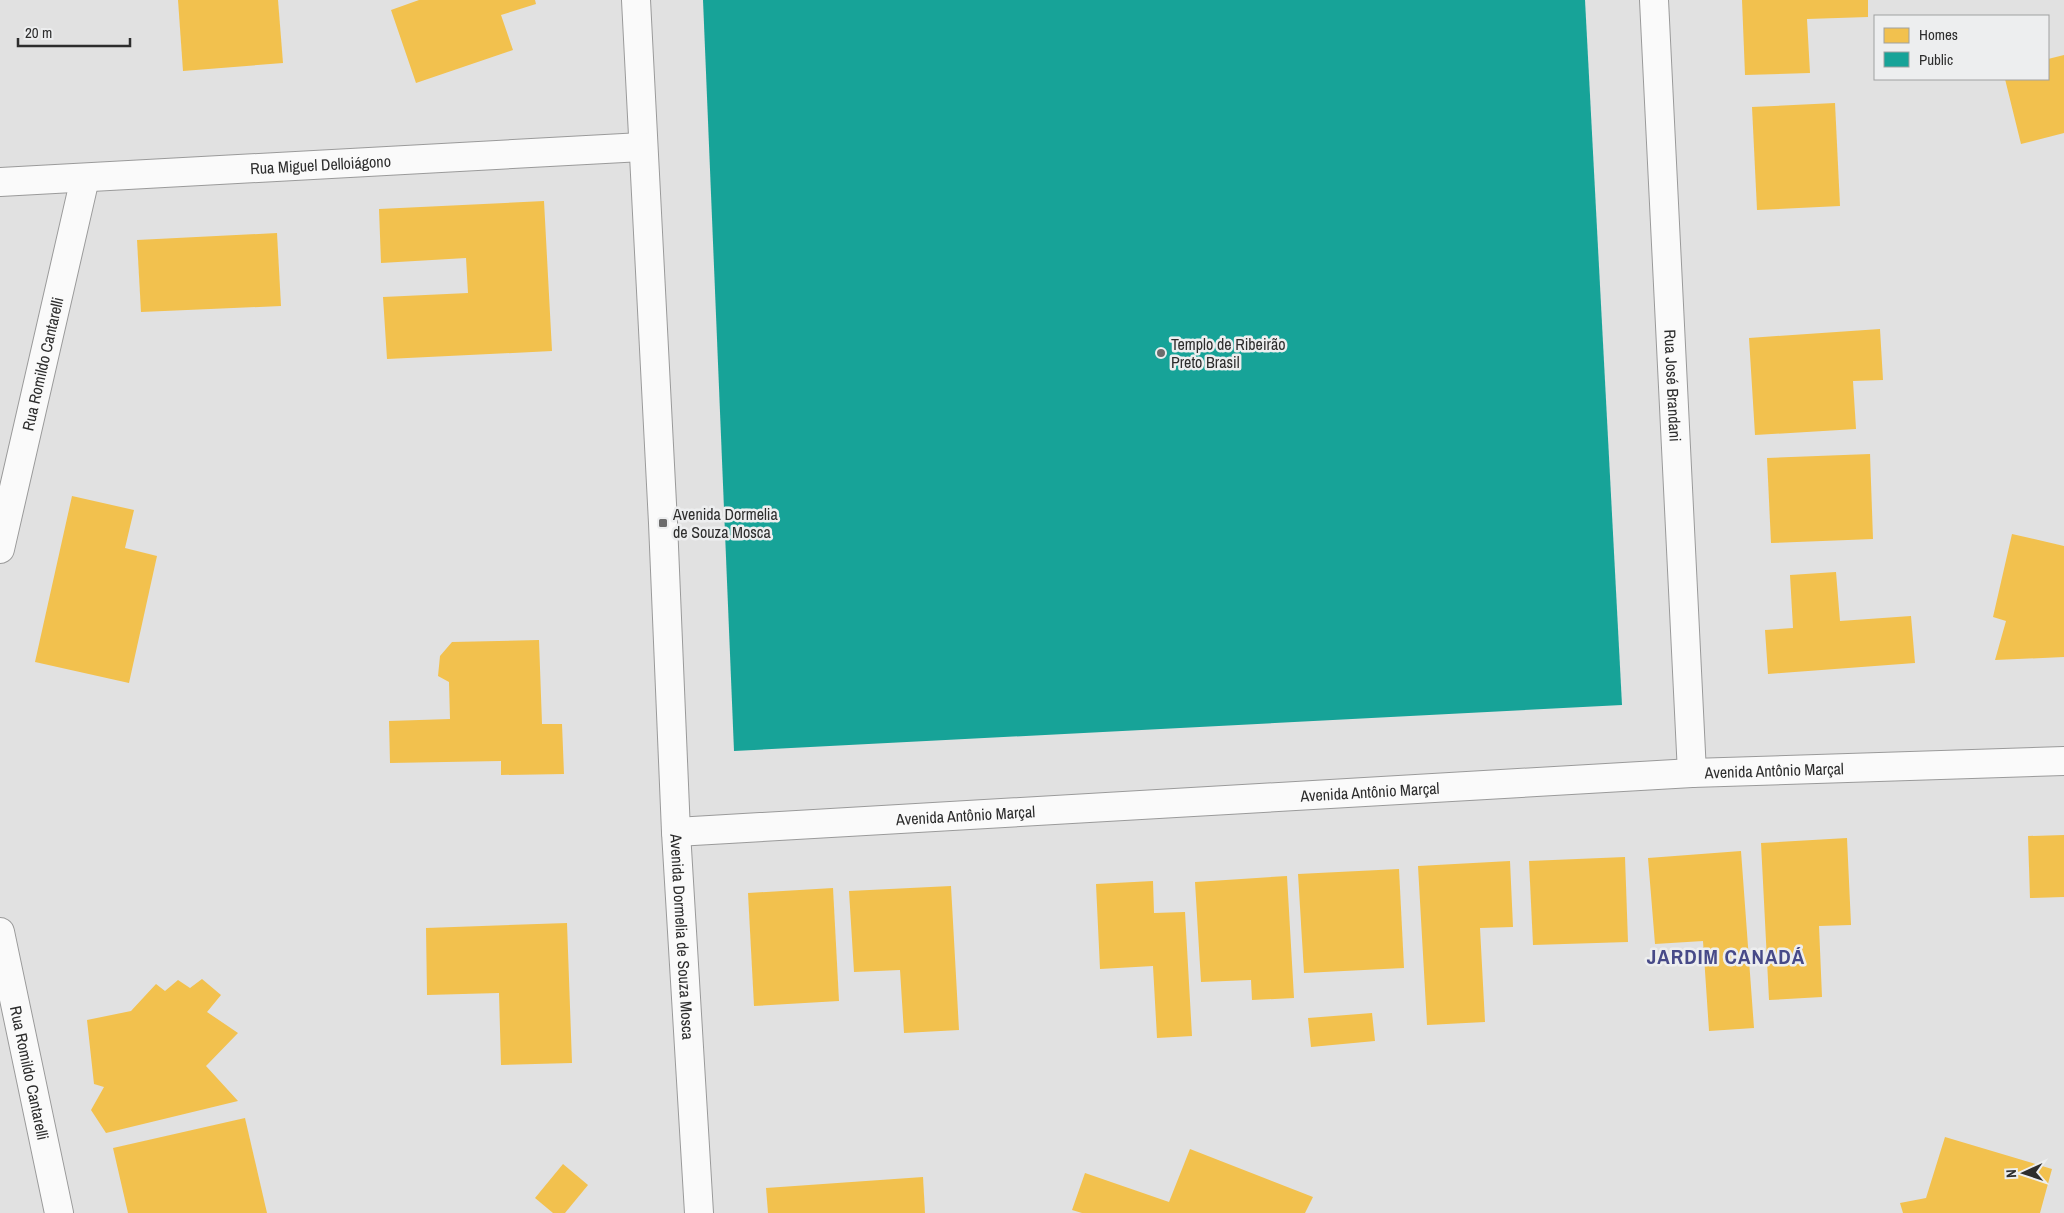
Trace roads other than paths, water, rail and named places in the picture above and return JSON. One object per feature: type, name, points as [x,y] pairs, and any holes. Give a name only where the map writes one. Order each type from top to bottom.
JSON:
[{"type":"street","name":"Avenida Dormelia de Souza Mosca","points":[[636,0],[642,147],[663,523],[676,832],[698,1213]]},
{"type":"street","name":"Rua José Brandani","points":[[1654,0],[1692,773]]},
{"type":"street","name":"Rua Miguel Delloiágono","points":[[0,182],[642,147]]},
{"type":"street","name":"Rua Romildo Cantarelli","points":[[0,549],[85,178]]},
{"type":"street","name":"Avenida Antônio Marçal","points":[[676,832],[1692,773],[2064,761]]},
{"type":"street","name":"Rua Romildo Cantarelli","points":[[0,932],[59,1213]]},
{"type":"place","name":"Templo de Ribeirão Preto Brasil","points":[[1161,353]]},
{"type":"place","name":"Avenida Dormelia de Souza Mosca","points":[[663,523]]},
{"type":"district","name":"JARDIM CANADÁ","points":[[1726,957]]}]
